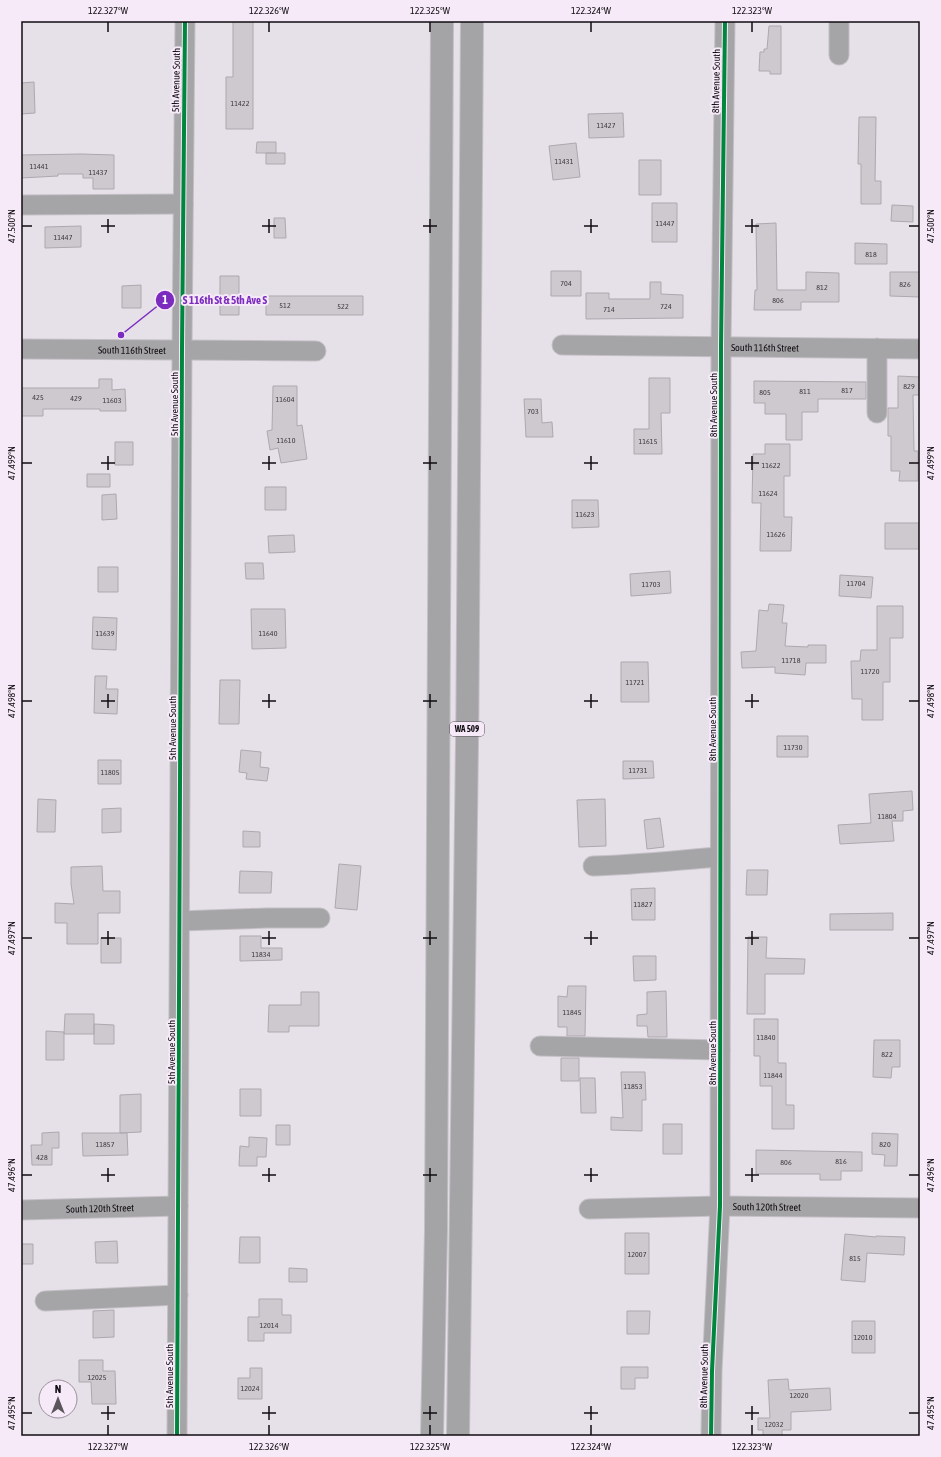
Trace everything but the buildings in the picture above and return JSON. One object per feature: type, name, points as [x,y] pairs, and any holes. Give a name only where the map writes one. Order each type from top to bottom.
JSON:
[{"type":"highway","name":"WA 509","points":[[432,1436],[436,1223],[442,21]]},
{"type":"highway","name":"WA 509","points":[[458,1436],[462,1211],[472,21]]},
{"type":"street","name":"5th Avenue South","points":[[177,1436],[185,21]]},
{"type":"street","name":"8th Avenue South","points":[[711,1436],[712,1371],[720,1206],[721,346],[725,21]]},
{"type":"street","points":[[839,21],[839,55]]},
{"type":"street","points":[[77,195],[137,196],[148,204]]},
{"type":"street","points":[[21,206],[183,204]]},
{"type":"street","name":"South 116th Street","points":[[562,345],[920,349]]},
{"type":"street","points":[[877,348],[877,413]]},
{"type":"street","name":"South 116th Street","points":[[21,349],[316,351]]},
{"type":"street","points":[[593,866],[636,865],[672,860],[720,857]]},
{"type":"street","points":[[180,921],[320,918]]},
{"type":"street","points":[[540,1046],[720,1050]]},
{"type":"street","name":"South 120th Street","points":[[21,1210],[178,1206]]},
{"type":"street","name":"South 120th Street","points":[[589,1209],[720,1206],[920,1208]]},
{"type":"street","points":[[45,1300],[178,1295]]},
{"type":"cycle path","points":[[177,1436],[185,21]]},
{"type":"cycle path","points":[[711,1436],[712,1371],[720,1206],[721,346],[725,21]]},
{"type":"place","name":"S 116th St & 5th Ave S","points":[[121,335]]}]
